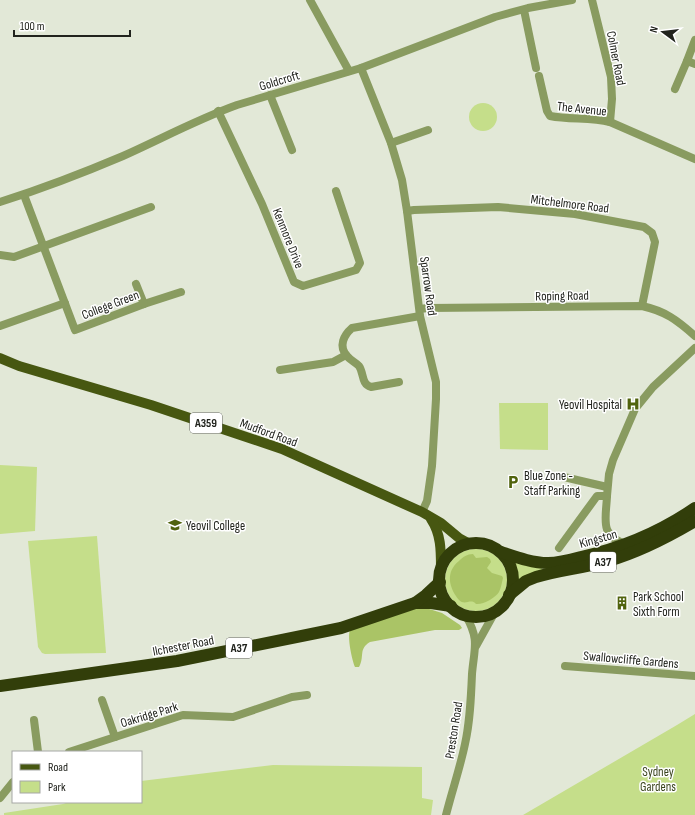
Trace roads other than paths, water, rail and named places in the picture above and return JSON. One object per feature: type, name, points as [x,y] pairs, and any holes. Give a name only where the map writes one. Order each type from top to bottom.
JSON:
[{"type":"highway","name":"Kingston","points":[[501,552],[527,561],[548,563],[563,562],[627,544],[660,529],[695,508]]},
{"type":"highway","name":"Kingston","points":[[509,595],[531,578],[600,563],[627,554],[666,538],[695,521]]},
{"type":"highway","name":"A37","points":[[466,616],[457,612],[451,606],[442,592],[440,582],[441,568],[446,558],[453,551],[468,544],[477,543],[488,544],[501,552]]},
{"type":"highway","points":[[501,552],[508,561],[512,572],[513,583],[509,595]]},
{"type":"highway","name":"Ilchester Road","points":[[0,686],[170,662],[327,632],[415,603],[440,582]]},
{"type":"highway","name":"A37","points":[[496,610],[504,603],[509,595]]},
{"type":"highway","name":"Ilchester Road","points":[[415,603],[431,603],[451,606]]},
{"type":"highway","points":[[466,616],[482,616],[496,610]]},
{"type":"main road","name":"Mudford Road","points":[[0,358],[19,366],[151,405],[282,449],[422,512],[468,544]]},
{"type":"main road","points":[[431,518],[438,532],[441,549],[441,568]]},
{"type":"street","points":[[310,0],[348,71]]},
{"type":"street","name":"Goldcroft","points":[[0,202],[24,195],[115,159],[218,111],[361,68],[495,17],[572,0]]},
{"type":"street","name":"Colmer Road","points":[[592,0],[611,77],[612,99],[610,122]]},
{"type":"street","name":"The Avenue","points":[[524,10],[537,72],[547,111],[550,116],[610,122],[695,159]]},
{"type":"street","points":[[675,89],[691,62],[695,40]]},
{"type":"street","name":"Sparrow Road","points":[[361,68],[391,143],[402,180],[420,313],[436,382],[432,466],[427,502],[422,512]]},
{"type":"street","points":[[270,95],[292,150]]},
{"type":"street","name":"Kenmore Drive","points":[[218,111],[262,204],[294,282],[304,286],[356,270],[360,263],[336,190]]},
{"type":"street","points":[[391,143],[428,130]]},
{"type":"street","name":"College Green","points":[[24,195],[75,330],[181,292]]},
{"type":"street","points":[[0,255],[14,257],[151,207]]},
{"type":"street","name":"Mitchelmore Road","points":[[407,211],[498,207],[575,214],[644,227],[652,233],[655,242],[642,306]]},
{"type":"street","points":[[136,284],[144,304]]},
{"type":"street","name":"College Green","points":[[0,326],[65,303]]},
{"type":"street","name":"Roping Road","points":[[346,355],[342,346],[344,338],[352,328],[420,313],[428,308],[642,306],[665,313],[681,323],[695,336]]},
{"type":"street","points":[[627,544],[614,539],[609,534],[606,522],[609,474],[613,460],[635,409],[653,387],[695,348]]},
{"type":"street","points":[[285,367],[333,362],[346,355],[358,365],[367,386],[371,387],[399,382]]},
{"type":"street","points":[[564,477],[608,486]]},
{"type":"street","points":[[564,544],[597,496],[607,496]]},
{"type":"street","name":"Preston Road","points":[[476,646],[496,610]]},
{"type":"street","name":"Preston Road","points":[[446,815],[466,743],[469,723],[476,646],[473,628],[466,616]]},
{"type":"street","name":"Swallowcliffe Gardens","points":[[565,666],[695,676]]},
{"type":"street","name":"Oakridge Park","points":[[72,751],[183,715],[233,717],[292,697],[306,695]]},
{"type":"street","points":[[102,700],[115,737]]},
{"type":"street","points":[[34,720],[38,751]]},
{"type":"street","points":[[0,798],[12,783]]},
{"type":"place","name":"Yeovil Hospital","points":[[633,404]]},
{"type":"place","name":"Blue Zone - Staff Parking","points":[[513,482]]},
{"type":"place","name":"Yeovil College","points":[[175,525]]},
{"type":"place","name":"Park School Sixth Form","points":[[622,603]]},
{"type":"park label","name":"Sydney Gardens","points":[[658,778]]}]
